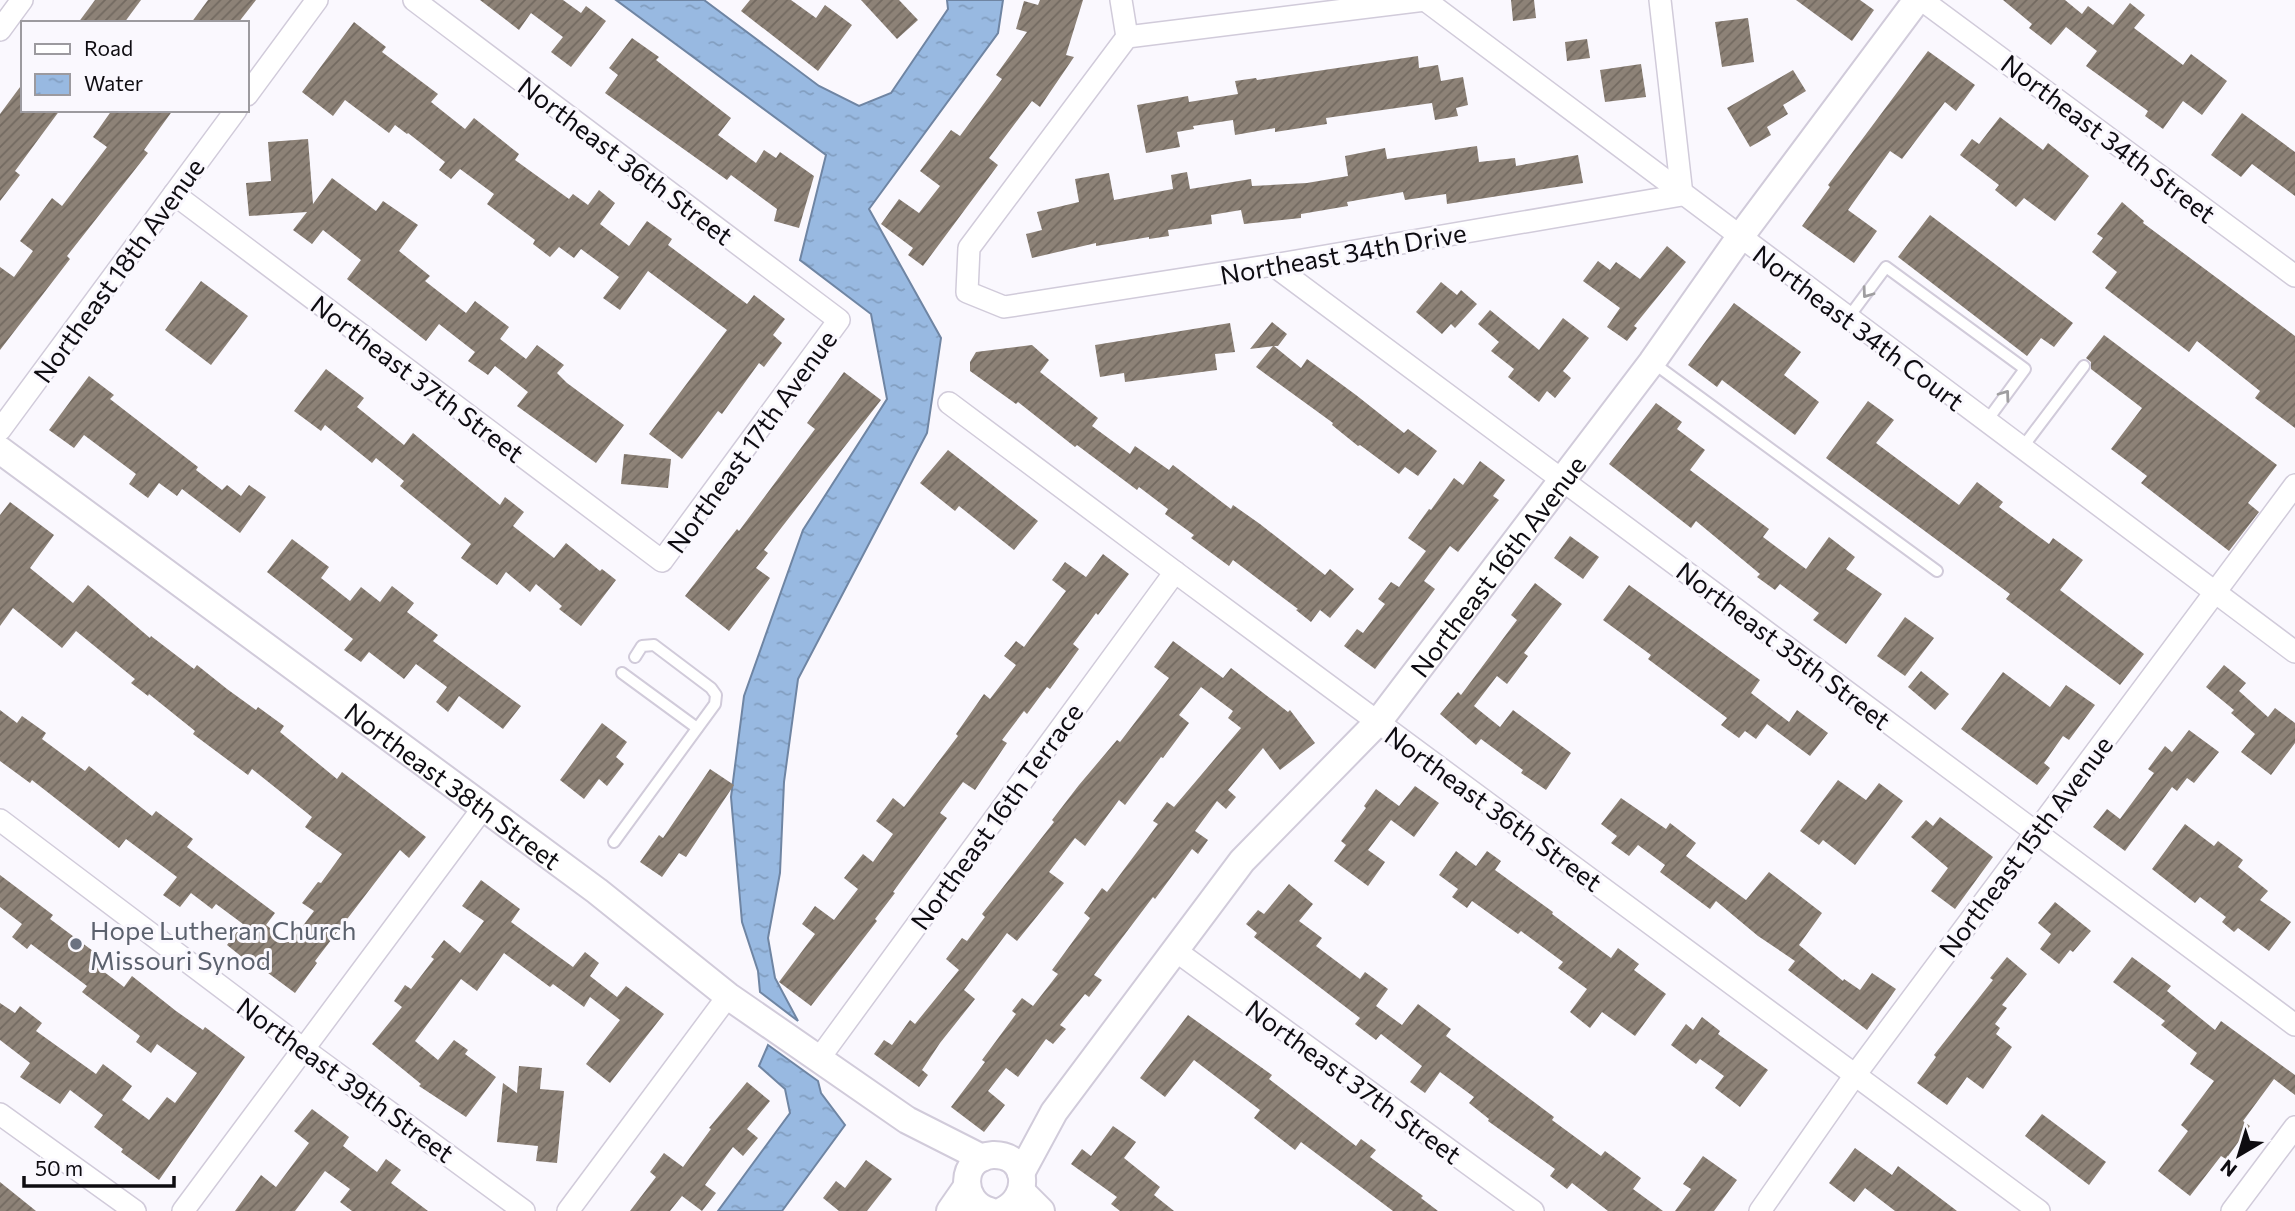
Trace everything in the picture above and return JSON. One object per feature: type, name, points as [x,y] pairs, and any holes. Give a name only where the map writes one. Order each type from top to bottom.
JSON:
[{"type":"street","points":[[0,30],[22,0]]},
{"type":"street","points":[[248,94],[317,0]]},
{"type":"street","name":"Northeast 36th Street","points":[[414,0],[839,320]]},
{"type":"street","points":[[1121,0],[1127,37],[1424,0]]},
{"type":"street","name":"Northeast 34th Court","points":[[1424,0],[2295,653]]},
{"type":"street","points":[[1660,0],[1682,195]]},
{"type":"street","name":"Northeast 16th Avenue","points":[[1021,1182],[1054,1112],[1242,861],[1378,722],[1652,362],[1740,237],[1916,0]]},
{"type":"street","name":"Northeast 34th Street","points":[[1922,0],[2295,276]]},
{"type":"street","name":"Northeast 34th Drive","points":[[1127,37],[969,248],[967,292],[1004,307],[1273,265],[1682,195]]},
{"type":"street","name":"Northeast 18th Avenue","points":[[0,430],[235,112]]},
{"type":"street","name":"Northeast 37th Street","points":[[174,194],[662,561]]},
{"type":"street","name":"Northeast 35th Street","points":[[1273,265],[2295,1025]]},
{"type":"street","name":"Northeast 17th Avenue","points":[[662,561],[839,320]]},
{"type":"street","name":"Northeast 36th Street","points":[[949,403],[2039,1211]]},
{"type":"street","name":"Northeast 38th Street","points":[[0,450],[597,891],[728,996],[979,1170]]},
{"type":"street","name":"Northeast 15th Avenue","points":[[1760,1211],[1855,1075],[2214,592],[2293,493]]},
{"type":"street","name":"Northeast 16th Terrace","points":[[818,1060],[1175,572]]},
{"type":"street","points":[[183,1211],[482,808]]},
{"type":"street","name":"Northeast 39th Street","points":[[0,820],[302,1048],[524,1211]]},
{"type":"street","name":"Northeast 37th Street","points":[[1176,951],[1533,1211]]},
{"type":"street","points":[[568,1211],[728,996]]},
{"type":"street","name":"Northeast 16th Avenue","points":[[950,1211],[979,1170],[1054,1112]]},
{"type":"street","points":[[0,1114],[135,1211]]},
{"type":"street","points":[[2232,1211],[2295,1127]]},
{"type":"street","points":[[1021,1182],[1011,1207],[989,1211],[969,1197],[979,1170],[1016,1165],[1021,1182],[1041,1211]]},
{"type":"lane","points":[[1848,319],[1886,267],[2025,369],[1986,422]]},
{"type":"lane","points":[[1652,362],[1937,572]]},
{"type":"lane","points":[[2022,449],[2084,366]]},
{"type":"lane","points":[[614,842],[715,704],[716,695],[710,688],[654,645],[642,646],[635,657]]},
{"type":"lane","points":[[622,673],[697,729]]},
{"type":"water","points":[[616,0],[704,0],[819,86],[859,106],[891,93],[948,9],[947,0],[1003,0],[998,33],[869,209],[941,338],[927,433],[798,679],[784,782],[780,873],[768,938],[775,978],[798,1021],[760,992],[758,971],[742,922],[731,797],[744,696],[803,530],[887,399],[871,314],[800,260],[826,155]]},
{"type":"water","points":[[768,1045],[818,1081],[821,1093],[845,1125],[782,1211],[718,1211],[790,1113],[785,1089],[759,1066]]},
{"type":"building","points":[[95,0],[141,0],[125,21],[79,21]]},
{"type":"building","points":[[208,0],[256,0],[240,21],[192,21]]},
{"type":"building","points":[[480,0],[563,0],[581,13],[586,6],[606,21],[571,67],[551,52],[563,37],[531,13],[519,30]]},
{"type":"building","points":[[750,0],[791,0],[816,18],[825,5],[852,25],[818,71],[741,11]]},
{"type":"building","points":[[861,0],[899,0],[918,20],[897,39]]},
{"type":"building","points":[[1040,0],[1083,0],[1066,55],[1074,57],[1040,107],[1032,101],[989,158],[998,165],[923,266],[908,255],[913,248],[881,224],[899,199],[919,213],[940,186],[920,171],[951,130],[960,136],[1002,79],[996,75],[1027,32],[1016,29],[1024,1],[1038,5]]},
{"type":"building","points":[[1511,0],[1534,0],[1536,18],[1513,21]]},
{"type":"building","points":[[1796,0],[1860,0],[1874,10],[1852,41]]},
{"type":"building","points":[[2003,0],[2065,0],[2082,14],[2088,6],[2113,25],[2130,3],[2145,15],[2134,28],[2183,65],[2191,54],[2227,81],[2202,115],[2183,101],[2163,129],[2145,116],[2148,111],[2086,66],[2097,51],[2066,27],[2051,45],[2029,28],[2032,24]]},
{"type":"building","points":[[1748,18],[1754,62],[1722,67],[1715,22]]},
{"type":"building","points":[[354,22],[386,47],[382,52],[438,94],[431,102],[465,129],[474,118],[519,154],[515,160],[569,199],[573,194],[588,205],[599,190],[615,203],[600,224],[629,246],[647,221],[672,239],[668,245],[747,304],[754,295],[785,319],[773,335],[782,343],[764,367],[759,363],[722,414],[718,411],[682,459],[649,434],[727,330],[648,271],[620,310],[603,298],[619,277],[581,249],[574,258],[559,247],[550,257],[533,244],[535,240],[487,204],[494,194],[460,169],[451,179],[439,170],[445,162],[408,133],[395,125],[389,133],[345,100],[333,116],[302,92]]},
{"type":"building","points":[[632,38],[659,57],[656,60],[731,118],[718,135],[756,163],[764,150],[776,158],[780,152],[814,176],[799,228],[774,221],[777,209],[731,175],[727,180],[605,93],[618,75],[609,68]]},
{"type":"building","points":[[1587,39],[1590,58],[1567,61],[1565,42]]},
{"type":"building","points":[[1928,51],[1975,85],[1956,111],[1945,102],[1902,159],[1890,151],[1848,210],[1877,231],[1854,263],[1802,226],[1830,187],[1828,185]]},
{"type":"building","points":[[1418,56],[1419,68],[1438,65],[1441,81],[1463,77],[1468,105],[1456,108],[1458,116],[1435,120],[1432,103],[1326,118],[1327,124],[1275,132],[1275,128],[1235,135],[1233,120],[1193,126],[1194,129],[1177,132],[1180,147],[1146,153],[1137,105],[1188,96],[1189,102],[1238,94],[1235,81]]},
{"type":"building","points":[[1641,64],[1646,97],[1605,102],[1600,70]]},
{"type":"building","points":[[1793,70],[1806,91],[1783,105],[1788,114],[1767,127],[1771,135],[1750,147],[1727,108]]},
{"type":"building","points":[[21,86],[21,112],[59,112],[15,171],[20,175],[0,201],[0,114]]},
{"type":"building","points":[[111,112],[172,112],[144,150],[148,153],[67,256],[70,259],[0,350],[0,267],[14,277],[33,251],[20,241],[52,198],[62,206],[107,147],[93,137]]},
{"type":"building","points":[[2242,113],[2295,152],[2295,196],[2252,164],[2241,177],[2211,155]]},
{"type":"building","points":[[2000,117],[2043,150],[2048,143],[2089,176],[2055,221],[2024,198],[2016,207],[1995,190],[1999,185],[1960,155],[1972,139],[1979,144]]},
{"type":"building","points":[[308,139],[313,204],[332,178],[376,211],[383,201],[418,225],[399,251],[430,276],[425,281],[466,313],[475,301],[509,327],[500,339],[526,359],[537,345],[564,365],[557,373],[567,383],[624,425],[596,463],[517,406],[528,392],[495,366],[488,375],[468,361],[475,352],[439,324],[426,341],[347,279],[361,260],[323,230],[312,244],[293,230],[307,212],[249,216],[246,183],[271,181],[268,142]]},
{"type":"building","points":[[1477,146],[1479,162],[1515,158],[1516,166],[1578,155],[1583,183],[1447,204],[1446,194],[1405,200],[1403,192],[1347,202],[1348,206],[1301,214],[1301,218],[1244,224],[1241,210],[1211,215],[1212,224],[1168,230],[1169,236],[1096,246],[1096,243],[1032,258],[1026,234],[1042,230],[1037,212],[1079,202],[1075,179],[1109,173],[1114,200],[1173,189],[1171,175],[1187,172],[1190,189],[1251,179],[1252,186],[1307,183],[1348,176],[1345,156],[1385,148],[1387,159]]},
{"type":"building","points":[[2122,202],[2144,221],[2143,223],[2295,336],[2295,428],[2255,398],[2260,391],[2197,341],[2189,352],[2105,288],[2117,272],[2092,252],[2103,238],[2097,234]]},
{"type":"building","points":[[1930,215],[2073,323],[2054,347],[2041,338],[2027,356],[1898,257]]},
{"type":"building","points":[[1667,246],[1686,262],[1634,326],[1637,328],[1627,341],[1607,327],[1620,308],[1583,281],[1598,261],[1610,270],[1616,262],[1640,279]]},
{"type":"building","points":[[201,281],[248,316],[211,365],[165,330]]},
{"type":"building","points":[[1441,282],[1457,295],[1461,290],[1477,304],[1455,328],[1451,324],[1442,334],[1416,312]]},
{"type":"building","points":[[1734,303],[1801,352],[1784,375],[1819,402],[1795,435],[1722,380],[1717,387],[1688,365]]},
{"type":"building","points":[[1490,310],[1539,350],[1563,318],[1589,338],[1563,371],[1571,378],[1555,398],[1547,391],[1539,402],[1508,377],[1514,369],[1491,351],[1499,342],[1478,324]]},
{"type":"building","points":[[1272,322],[1287,334],[1278,346],[1274,346],[1301,368],[1307,359],[1404,433],[1408,429],[1437,451],[1418,476],[1405,467],[1399,474],[1358,446],[1332,425],[1333,423],[1256,367],[1273,346],[1250,349]]},
{"type":"building","points":[[1230,323],[1235,352],[1215,354],[1217,370],[1125,382],[1124,373],[1100,377],[1095,345]]},
{"type":"building","points":[[2104,335],[2277,465],[2248,503],[2259,512],[2229,551],[2141,483],[2147,476],[2111,449],[2142,408],[2091,369],[2091,362],[2086,358]]},
{"type":"building","points":[[1032,345],[1049,360],[1040,372],[1098,418],[1092,426],[1130,454],[1135,446],[1169,470],[1173,465],[1231,509],[1233,505],[1260,524],[1325,575],[1330,569],[1354,589],[1330,618],[1320,610],[1311,622],[1233,560],[1229,566],[1191,538],[1194,535],[1165,514],[1168,509],[1139,487],[1137,490],[1077,445],[1075,447],[1018,402],[1016,404],[970,371],[970,362],[976,352]]},
{"type":"building","points":[[326,369],[364,398],[357,407],[404,445],[413,433],[500,505],[505,497],[524,512],[513,526],[554,558],[566,543],[600,571],[602,569],[616,580],[581,626],[559,609],[562,606],[536,584],[530,592],[506,572],[497,585],[461,558],[471,544],[400,486],[404,481],[376,458],[372,463],[325,425],[321,431],[294,411]]},
{"type":"building","points":[[844,372],[881,400],[764,550],[768,553],[756,568],[770,578],[729,631],[685,596],[737,529],[739,531],[815,429],[807,423]]},
{"type":"building","points":[[89,376],[114,395],[110,399],[198,467],[196,470],[222,490],[227,485],[241,496],[249,485],[266,497],[240,533],[182,489],[177,496],[159,483],[148,498],[129,484],[136,474],[84,435],[74,448],[49,430]]},
{"type":"building","points":[[1868,401],[1894,420],[1876,443],[1959,505],[1977,482],[2003,502],[1999,507],[2049,544],[2053,538],[2083,560],[2060,590],[2144,654],[2120,685],[2006,599],[2010,594],[1826,458]]},
{"type":"building","points":[[1656,403],[1682,422],[1677,429],[1705,450],[1690,470],[1769,529],[1763,537],[1806,569],[1829,537],[1855,557],[1846,569],[1882,594],[1846,644],[1813,620],[1819,613],[1780,584],[1775,590],[1757,577],[1760,574],[1696,521],[1691,528],[1609,464]]},
{"type":"building","points":[[948,450],[1038,521],[1014,550],[959,506],[955,511],[920,483]]},
{"type":"building","points":[[624,454],[671,459],[668,488],[621,484]]},
{"type":"building","points":[[1480,461],[1505,480],[1493,496],[1499,500],[1458,552],[1450,546],[1424,581],[1435,589],[1375,669],[1344,646],[1357,629],[1363,633],[1385,604],[1378,599],[1391,582],[1399,587],[1426,551],[1408,538],[1429,509],[1431,510],[1454,478],[1463,485]]},
{"type":"building","points":[[10,502],[54,535],[30,568],[73,603],[88,585],[150,638],[151,636],[194,669],[197,665],[256,710],[258,707],[284,726],[280,732],[337,779],[342,772],[426,837],[409,858],[400,850],[315,961],[317,963],[295,993],[227,945],[243,924],[216,904],[212,909],[191,893],[180,907],[163,895],[177,877],[126,839],[119,848],[32,780],[30,783],[0,761],[0,710],[17,723],[22,716],[46,733],[42,739],[85,771],[89,766],[152,816],[156,811],[193,839],[187,847],[275,913],[266,925],[290,943],[314,911],[302,903],[342,854],[305,827],[312,817],[252,769],[248,775],[193,734],[195,731],[131,683],[135,679],[76,631],[62,648],[13,608],[0,626],[0,515]]},
{"type":"building","points":[[1570,536],[1599,557],[1583,579],[1554,558]]},
{"type":"building","points":[[292,539],[329,567],[321,578],[350,601],[361,587],[380,602],[392,586],[414,603],[407,612],[438,635],[433,641],[521,706],[503,729],[459,696],[448,712],[436,702],[447,687],[416,664],[404,679],[369,652],[361,662],[344,650],[353,639],[267,572]]},
{"type":"building","points":[[1103,554],[1129,574],[1073,644],[1079,649],[1050,689],[1047,687],[1027,714],[1024,711],[1002,740],[1007,743],[975,790],[963,782],[940,813],[947,818],[893,892],[895,893],[875,919],[877,921],[811,1006],[779,982],[815,934],[802,924],[815,906],[834,920],[858,889],[844,878],[863,854],[873,862],[893,834],[876,821],[893,798],[904,807],[958,736],[956,734],[984,694],[990,699],[1016,665],[1004,656],[1016,641],[1024,647],[1066,591],[1052,580],[1065,562],[1086,577]]},
{"type":"building","points":[[1535,583],[1562,604],[1524,653],[1528,656],[1507,684],[1497,676],[1474,706],[1500,727],[1513,710],[1571,753],[1546,790],[1481,739],[1476,745],[1440,714],[1458,692],[1461,695],[1517,620],[1511,615]]},
{"type":"building","points":[[1629,585],[1760,680],[1751,693],[1789,722],[1797,710],[1828,733],[1810,756],[1767,724],[1756,739],[1745,731],[1739,738],[1721,725],[1727,718],[1648,659],[1651,655],[1603,620]]},
{"type":"building","points":[[1905,617],[1934,638],[1905,676],[1877,656]]},
{"type":"building","points":[[1173,641],[1223,678],[1231,668],[1288,712],[1290,710],[1315,743],[1280,770],[1263,748],[1228,790],[1236,797],[1226,809],[1217,801],[1195,831],[1208,840],[1198,854],[1192,849],[1094,975],[1102,980],[1089,997],[1085,994],[1060,1025],[1066,1029],[1053,1044],[1046,1039],[1018,1077],[1006,1068],[988,1091],[1005,1105],[984,1132],[951,1107],[1016,1014],[1012,1011],[1022,998],[1033,1006],[1058,974],[1052,970],[1090,918],[1084,913],[1102,888],[1107,892],[1158,824],[1153,821],[1167,802],[1174,807],[1241,728],[1228,718],[1233,711],[1201,687],[1179,715],[1189,723],[1163,758],[1161,757],[1125,805],[1119,800],[1085,846],[1075,838],[1049,872],[1064,883],[1017,941],[1007,933],[964,990],[975,999],[922,1070],[928,1075],[919,1087],[874,1054],[884,1040],[892,1045],[910,1020],[915,1024],[959,970],[946,959],[962,938],[967,941],[985,917],[982,914],[1054,822],[1052,820],[1117,740],[1120,742],[1169,678],[1154,667]]},
{"type":"building","points":[[2224,665],[2246,683],[2239,691],[2268,717],[2275,708],[2295,723],[2295,743],[2271,775],[2241,752],[2255,734],[2231,713],[2234,710],[2206,687]]},
{"type":"building","points":[[1921,671],[1949,694],[1935,710],[1908,687]]},
{"type":"building","points":[[2003,672],[2050,707],[2066,685],[2095,705],[2069,740],[2063,736],[2044,763],[2050,768],[2037,785],[1961,729]]},
{"type":"building","points":[[602,723],[627,742],[616,757],[624,764],[607,786],[599,779],[584,799],[560,780]]},
{"type":"building","points":[[2189,730],[2219,752],[2194,783],[2187,778],[2177,791],[2172,787],[2125,851],[2093,827],[2107,809],[2120,819],[2154,773],[2148,769],[2165,746],[2172,752]]},
{"type":"building","points":[[710,769],[734,785],[686,857],[679,853],[662,877],[640,862],[659,835],[663,838]]},
{"type":"building","points":[[1838,780],[1866,800],[1879,783],[1903,801],[1855,865],[1823,840],[1819,845],[1800,831]]},
{"type":"building","points":[[1415,786],[1439,803],[1414,837],[1391,820],[1368,850],[1385,862],[1368,886],[1334,861],[1346,845],[1341,841],[1366,808],[1364,806],[1376,789],[1399,806]]},
{"type":"building","points":[[1621,798],[1666,829],[1670,823],[1696,843],[1686,856],[1746,900],[1769,872],[1822,913],[1799,945],[1843,981],[1844,979],[1860,990],[1872,973],[1896,989],[1867,1030],[1788,970],[1795,961],[1758,936],[1716,901],[1710,909],[1660,872],[1665,865],[1638,845],[1629,856],[1611,843],[1617,836],[1601,824]]},
{"type":"building","points":[[1940,817],[1993,857],[1955,909],[1931,891],[1948,868],[1911,837],[1926,820],[1933,826]]},
{"type":"building","points":[[2185,824],[2214,846],[2218,841],[2243,860],[2238,867],[2268,891],[2260,900],[2291,922],[2269,951],[2238,928],[2234,932],[2222,922],[2226,917],[2200,897],[2195,903],[2152,869]]},
{"type":"building","points":[[1456,851],[1476,866],[1487,851],[1501,861],[1495,870],[1611,958],[1618,948],[1639,964],[1634,970],[1666,994],[1635,1036],[1602,1012],[1590,1028],[1570,1012],[1587,989],[1558,968],[1563,962],[1521,931],[1518,934],[1472,901],[1467,908],[1452,897],[1458,889],[1439,875]]},
{"type":"building","points":[[0,875],[53,915],[50,919],[97,954],[91,962],[124,987],[132,976],[176,1011],[203,1030],[205,1027],[245,1057],[159,1180],[121,1152],[123,1149],[94,1127],[103,1115],[70,1090],[60,1104],[20,1077],[30,1063],[0,1040],[0,1003],[15,1013],[20,1006],[42,1023],[36,1031],[96,1074],[103,1064],[132,1086],[122,1100],[149,1120],[167,1097],[175,1103],[197,1073],[157,1044],[151,1053],[136,1042],[140,1036],[82,992],[87,986],[31,944],[27,949],[12,937],[22,924],[0,907]]},
{"type":"building","points":[[481,880],[520,909],[511,922],[573,967],[585,952],[599,963],[590,976],[617,997],[626,986],[664,1014],[610,1083],[586,1064],[620,1020],[590,997],[584,1007],[553,984],[550,987],[504,953],[477,991],[461,979],[415,1041],[438,1060],[454,1040],[468,1050],[465,1054],[496,1077],[466,1117],[419,1086],[421,1084],[372,1044],[402,1007],[394,1001],[405,985],[411,989],[434,959],[431,957],[444,940],[460,953],[484,921],[462,906]]},
{"type":"building","points":[[1289,884],[1313,904],[1299,921],[1322,938],[1316,946],[1360,979],[1365,972],[1388,989],[1376,1006],[1402,1025],[1418,1004],[1451,1029],[1446,1036],[1554,1117],[1552,1120],[1601,1156],[1605,1151],[1641,1178],[1633,1189],[1663,1211],[1608,1211],[1572,1183],[1567,1189],[1550,1176],[1555,1169],[1488,1121],[1489,1119],[1469,1103],[1474,1097],[1440,1072],[1425,1093],[1410,1082],[1422,1066],[1381,1034],[1376,1040],[1355,1024],[1360,1018],[1254,937],[1257,933],[1246,924],[1258,910],[1264,914]]},
{"type":"building","points":[[2055,902],[2091,931],[2059,964],[2040,949],[2051,934],[2038,923]]},
{"type":"building","points":[[2007,957],[2027,974],[2002,1005],[2007,1008],[1995,1024],[2000,1028],[1996,1034],[2012,1047],[1983,1089],[1967,1077],[1947,1105],[1917,1083],[1936,1057],[1934,1055],[1993,980],[1990,978]]},
{"type":"building","points":[[2132,957],[2171,986],[2167,991],[2215,1030],[2221,1021],[2295,1075],[2295,1095],[2274,1079],[2243,1121],[2250,1126],[2226,1159],[2221,1156],[2190,1196],[2158,1171],[2188,1131],[2181,1125],[2214,1081],[2190,1064],[2197,1053],[2161,1025],[2165,1021],[2113,982]]},
{"type":"building","points":[[1188,1015],[1272,1075],[1269,1079],[1356,1146],[1361,1139],[1376,1150],[1370,1157],[1423,1196],[1421,1198],[1438,1211],[1393,1211],[1301,1142],[1295,1150],[1254,1118],[1260,1110],[1194,1060],[1165,1097],[1140,1078]]},
{"type":"building","points":[[1702,1017],[1720,1031],[1718,1034],[1768,1070],[1740,1107],[1715,1088],[1724,1076],[1700,1059],[1696,1064],[1671,1045],[1686,1024],[1693,1030]]},
{"type":"building","points":[[519,1066],[542,1068],[540,1089],[564,1091],[557,1163],[536,1161],[538,1146],[497,1142],[503,1083],[517,1093]]},
{"type":"building","points":[[747,1082],[770,1101],[747,1129],[758,1138],[743,1156],[733,1147],[705,1185],[716,1193],[702,1211],[682,1196],[670,1211],[630,1211],[656,1177],[650,1172],[664,1153],[683,1167],[711,1129],[709,1128]]},
{"type":"building","points":[[312,1109],[349,1137],[343,1146],[377,1172],[386,1159],[401,1170],[391,1183],[428,1211],[352,1211],[340,1202],[350,1189],[325,1171],[295,1211],[235,1211],[261,1175],[276,1187],[309,1143],[294,1131]]},
{"type":"building","points":[[2042,1114],[2106,1162],[2089,1185],[2025,1136]]},
{"type":"building","points":[[1113,1126],[1136,1142],[1124,1158],[1160,1187],[1154,1195],[1174,1211],[1120,1211],[1111,1204],[1117,1197],[1071,1164],[1082,1149],[1091,1156]]},
{"type":"building","points":[[1855,1148],[1892,1175],[1898,1166],[1957,1211],[1895,1211],[1865,1188],[1854,1202],[1829,1183]]},
{"type":"building","points":[[1703,1156],[1737,1180],[1714,1211],[1675,1211],[1691,1189],[1683,1184]]},
{"type":"building","points":[[866,1160],[892,1179],[867,1211],[839,1211],[823,1198],[836,1181],[845,1188]]},
{"type":"building","points":[[0,1182],[36,1211],[0,1211]]},
{"type":"place","name":"Hope Lutheran Church Missouri Synod","points":[[76,944]]}]
